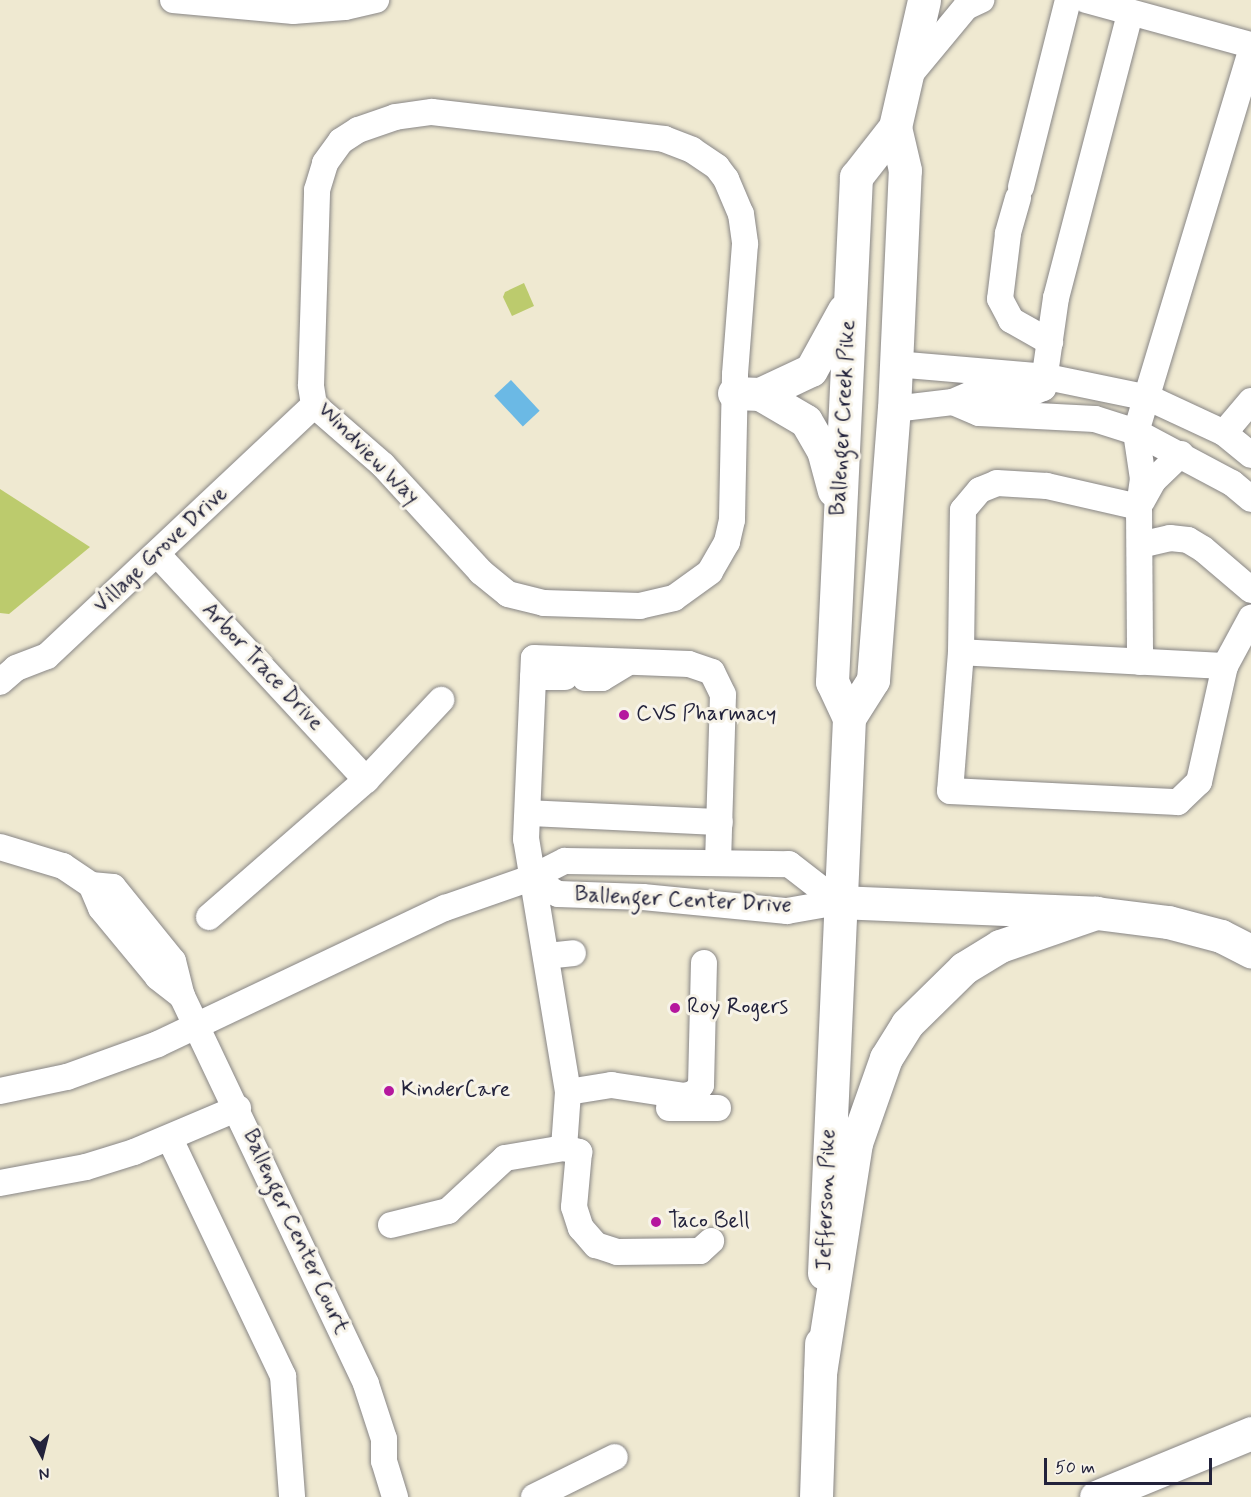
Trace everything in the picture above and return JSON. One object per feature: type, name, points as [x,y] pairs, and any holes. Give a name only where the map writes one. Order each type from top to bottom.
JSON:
[{"type":"main road","name":"Ballenger Creek Pike","points":[[838,902],[849,718],[832,682],[856,177],[895,127],[924,0]]},
{"type":"main road","name":"Ballenger Creek Pike","points":[[849,718],[873,680],[894,409],[905,170],[895,127]]},
{"type":"main road","points":[[747,393],[811,370],[849,300]]},
{"type":"main road","points":[[747,393],[806,421],[823,450],[840,513]]},
{"type":"main road","points":[[838,902],[1096,914],[1168,921],[1221,936],[1251,951]]},
{"type":"main road","name":"Jefferson Pike","points":[[816,1497],[838,902]]},
{"type":"main road","points":[[820,1373],[856,1143],[885,1058],[907,1024],[964,968],[1000,945],[1096,914]]},
{"type":"main road","points":[[1135,1480],[1251,1416]]},
{"type":"main road","points":[[1096,1497],[1251,1433]]},
{"type":"street","points":[[173,0],[293,11],[345,7],[376,0]]},
{"type":"street","points":[[906,80],[966,7],[981,0]]},
{"type":"street","points":[[1050,342],[1011,320],[1000,299],[1008,234],[1068,0]]},
{"type":"street","points":[[1086,0],[1251,45]]},
{"type":"street","points":[[894,409],[953,402],[973,393],[1035,394],[1047,377],[1056,298],[1130,13]]},
{"type":"street","points":[[1140,662],[1139,507],[1143,479],[1136,432],[1149,398],[1251,52]]},
{"type":"street","name":"Windview Way","points":[[432,112],[664,139],[692,150],[717,167],[738,206],[745,244],[747,393],[732,520],[722,552],[693,587],[674,598],[640,606],[544,603],[521,599],[502,590],[382,465],[314,405],[311,386],[317,190],[325,163],[341,141],[358,130],[395,117],[432,112]]},
{"type":"street","points":[[895,364],[1047,377],[1149,398],[1224,433],[1251,455]]},
{"type":"street","points":[[1224,433],[1251,401]]},
{"type":"street","points":[[953,402],[979,413],[1095,419],[1136,432],[1181,453],[1232,483],[1251,499]]},
{"type":"street","name":"Village Grove Drive","points":[[0,682],[16,668],[47,656],[314,405]]},
{"type":"street","points":[[1139,507],[1153,481],[1181,453]]},
{"type":"street","points":[[1139,507],[1047,486],[997,483],[980,490],[963,510],[961,652],[950,791],[1178,802],[1199,782],[1225,666],[1251,618]]},
{"type":"street","points":[[1140,545],[1170,538],[1188,540],[1203,549],[1251,590]]},
{"type":"street","name":"Arbor Trace Drive","points":[[157,554],[366,780]]},
{"type":"street","points":[[961,652],[1225,666]]},
{"type":"street","points":[[564,1148],[568,1092],[531,878],[528,813],[534,658],[689,664],[712,672],[720,684],[718,863]]},
{"type":"street","points":[[533,677],[602,678],[629,662]]},
{"type":"street","points":[[208,916],[366,780],[441,700]]},
{"type":"street","points":[[528,813],[720,822]]},
{"type":"street","name":"Ballenger Center Court","points":[[0,847],[63,866],[91,885],[101,908],[158,977],[182,996],[200,1027],[366,1384],[384,1439],[384,1461],[394,1497]]},
{"type":"street","name":"Ballenger Center Drive","points":[[0,1091],[67,1077],[200,1027],[445,908],[531,878],[564,861],[789,864],[838,902]]},
{"type":"street","name":"Ballenger Center Drive","points":[[531,878],[558,894],[643,897],[787,911],[838,902]]},
{"type":"street","points":[[546,956],[573,953]]},
{"type":"street","points":[[568,1092],[611,1085],[685,1096],[695,1093],[701,1085],[704,963]]},
{"type":"street","points":[[611,1085],[626,1104],[718,1108]]},
{"type":"street","points":[[0,1183],[86,1167],[170,1139],[238,1108]]},
{"type":"street","points":[[170,1139],[284,1376],[292,1497]]},
{"type":"street","points":[[391,1225],[448,1211],[505,1158],[564,1148],[579,1152],[574,1208],[580,1228],[596,1245],[616,1252],[700,1251],[711,1241]]},
{"type":"street","points":[[534,1497],[615,1457]]},
{"type":"green space","points":[[524,283],[534,306],[512,316],[503,297],[505,292]]},
{"type":"green space","points":[[0,489],[90,547],[9,614],[0,613]]},
{"type":"water","points":[[511,380],[540,411],[523,426],[494,396]]},
{"type":"place","name":"CVS Pharmacy","points":[[624,715]]},
{"type":"place","name":"Roy Rogers","points":[[675,1008]]},
{"type":"place","name":"KinderCare","points":[[389,1091]]},
{"type":"place","name":"Taco Bell","points":[[656,1222]]}]
